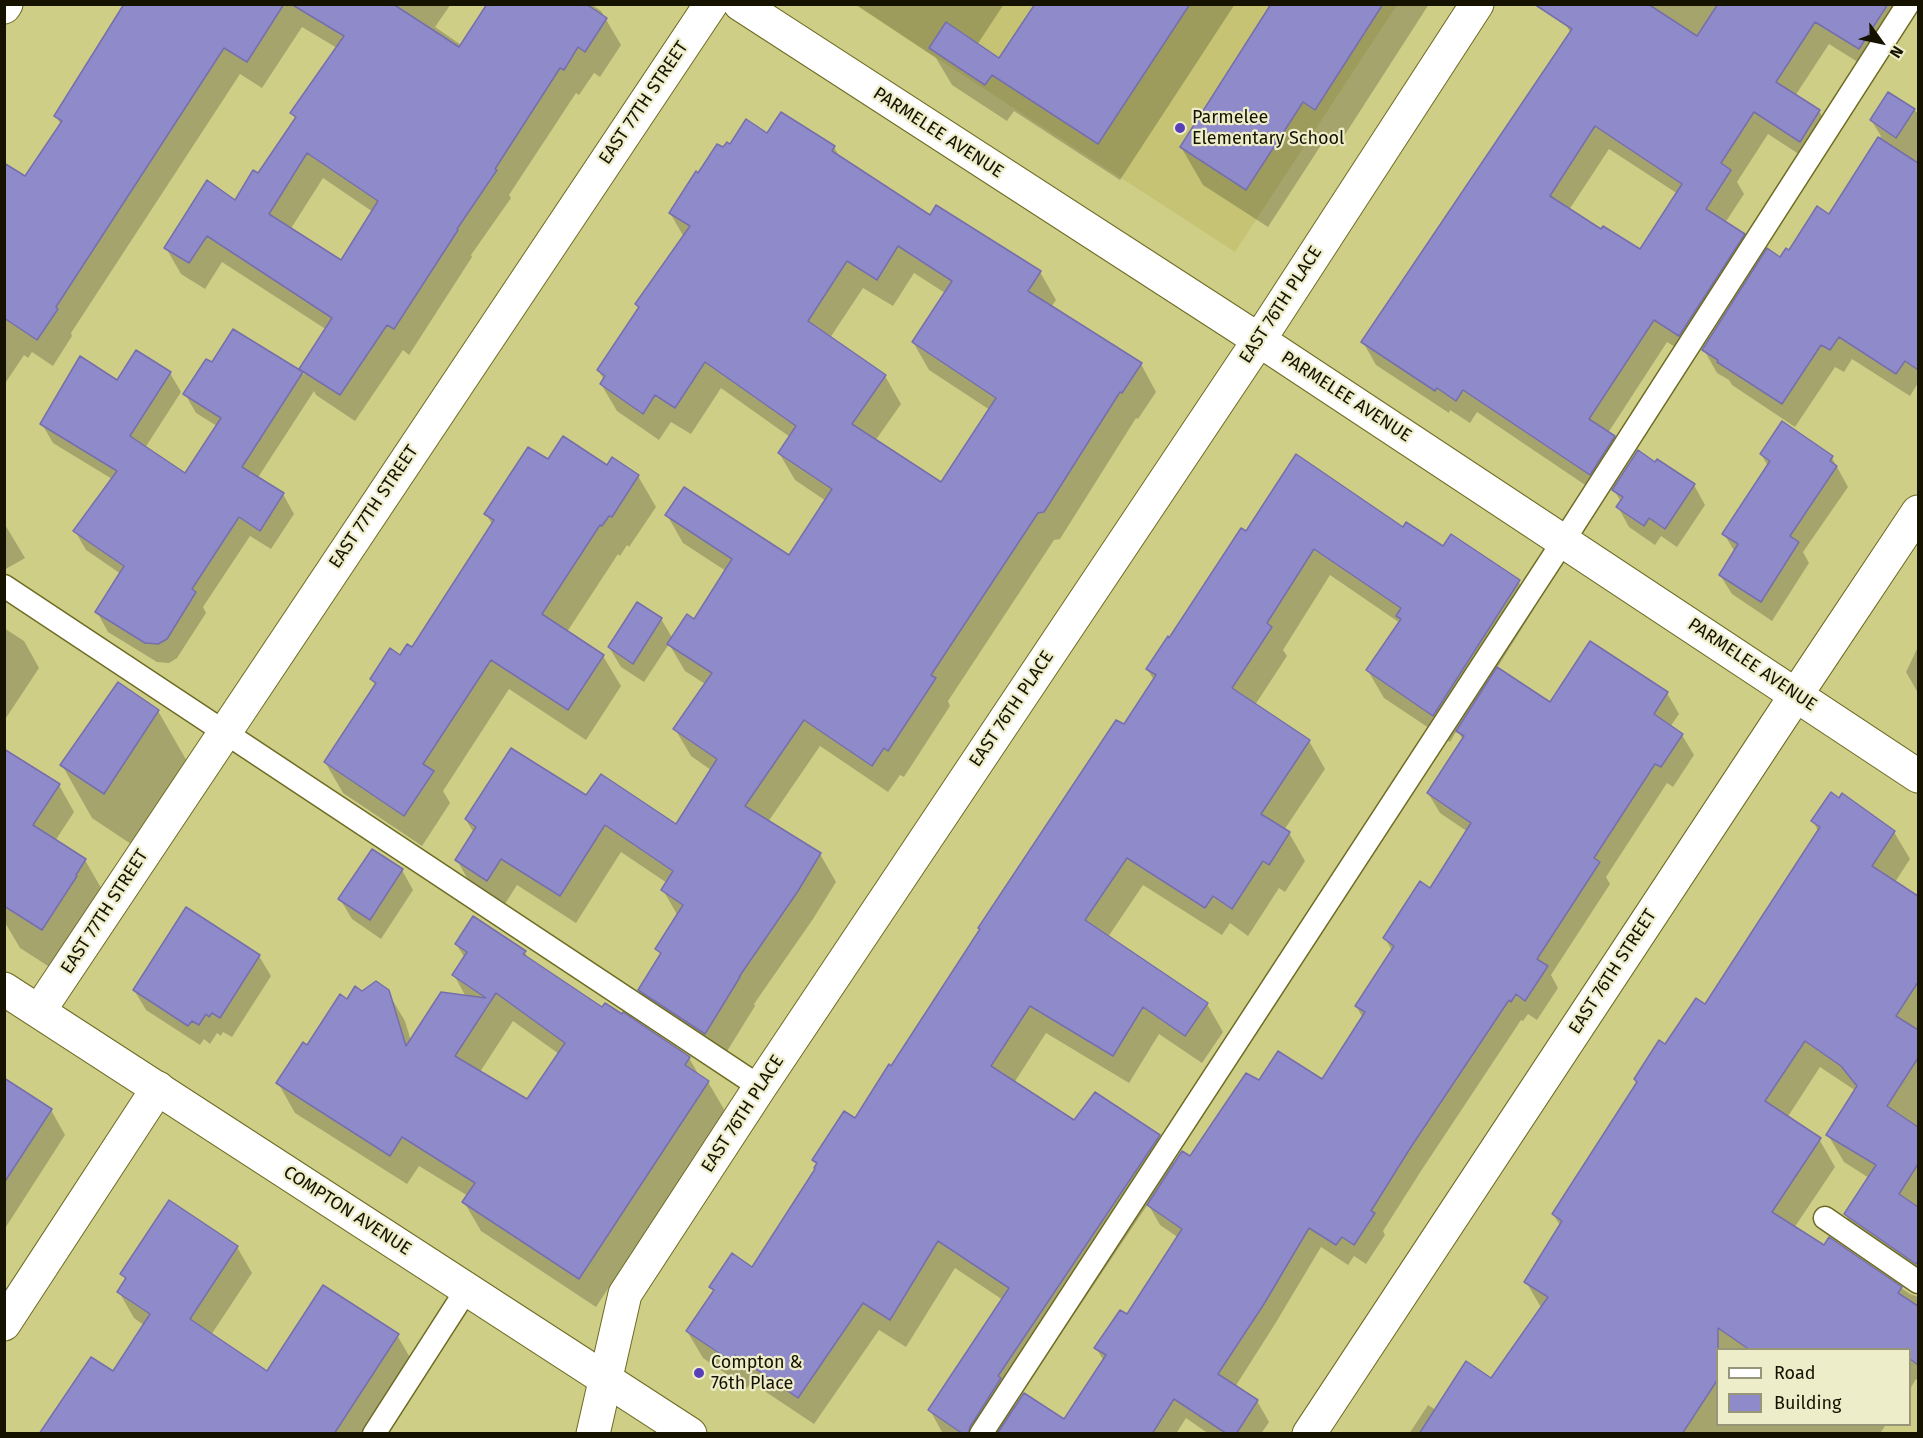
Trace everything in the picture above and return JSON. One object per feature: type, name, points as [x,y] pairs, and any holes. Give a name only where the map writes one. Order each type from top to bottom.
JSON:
[{"type":"street","name":"EAST 77TH STREET","points":[[39,1011],[711,4]]},
{"type":"street","name":"PARMELEE AVENUE","points":[[740,4],[1259,340],[1918,776]]},
{"type":"street","name":"EAST 76TH PLACE","points":[[593,1434],[625,1294],[760,1087],[1259,340],[1477,4]]},
{"type":"street","name":"EAST 76TH STREET","points":[[1309,1434],[1918,512]]},
{"type":"street","name":"COMPTON AVENUE","points":[[4,989],[690,1434]]},
{"type":"street","points":[[4,1324],[158,1088]]},
{"type":"lane","points":[[981,1434],[1564,540],[1908,4]]},
{"type":"lane","points":[[4,586],[760,1087]]},
{"type":"lane","points":[[1825,1218],[1918,1282]]},
{"type":"lane","points":[[374,1434],[467,1289]]},
{"type":"shaded area","name":"Parmelee Elementary School","points":[[855,5],[1397,5],[1235,252]]},
{"type":"building","points":[[124,4],[284,4],[247,62],[224,48],[37,340],[4,318],[4,163],[25,176],[62,121],[54,116]]},
{"type":"building","points":[[291,4],[393,4],[459,47],[487,4],[586,4],[607,18],[585,52],[578,47],[564,70],[560,68],[394,329],[387,325],[340,395],[299,369],[332,318],[207,236],[189,263],[164,248],[207,180],[235,200],[253,170],[258,173],[296,117],[290,113],[344,36]],"holes":[[[307,153],[378,201],[341,260],[269,214]]]},
{"type":"building","points":[[1035,4],[1190,4],[1098,144],[992,75],[985,85],[929,48],[946,22],[999,58]]},
{"type":"building","points":[[1271,4],[1383,4],[1315,110],[1303,102],[1246,190],[1180,147]]},
{"type":"building","points":[[1534,4],[1648,4],[1697,36],[1718,4],[1888,4],[1859,49],[1815,22],[1776,82],[1820,110],[1800,142],[1754,112],[1721,163],[1731,170],[1706,209],[1745,234],[1679,336],[1654,320],[1589,419],[1615,436],[1590,475],[1463,390],[1456,401],[1437,388],[1435,391],[1361,342],[1572,29]],"holes":[[[1595,126],[1682,184],[1640,249],[1603,226],[1601,229],[1550,196]]]},
{"type":"building","points":[[1888,92],[1915,109],[1896,138],[1870,120]]},
{"type":"building","points":[[781,112],[835,146],[832,151],[930,215],[936,205],[1041,271],[1028,291],[1142,363],[1122,393],[1120,392],[1044,512],[1038,513],[931,675],[936,678],[888,751],[884,748],[872,766],[804,720],[745,806],[821,853],[739,977],[705,1034],[638,990],[661,953],[655,949],[683,905],[661,890],[673,871],[605,825],[560,896],[501,859],[487,881],[455,860],[476,827],[465,819],[511,748],[586,795],[601,774],[676,824],[717,759],[673,729],[712,673],[667,644],[687,614],[694,619],[732,559],[665,515],[684,487],[789,555],[832,489],[778,453],[796,426],[705,362],[675,408],[655,395],[643,414],[600,384],[605,376],[597,370],[639,307],[635,304],[690,226],[669,213],[696,171],[698,173],[717,144],[723,147],[727,142],[730,144],[746,119],[767,133]],"holes":[[[898,246],[952,281],[912,342],[996,398],[941,482],[852,424],[886,375],[808,321],[847,261],[877,280]]]},
{"type":"building","points":[[1878,137],[1918,163],[1918,370],[1905,361],[1896,374],[1839,337],[1830,350],[1821,345],[1782,404],[1702,350],[1767,248],[1780,257],[1786,248],[1789,250],[1817,206],[1829,214]]},
{"type":"building","points":[[233,329],[303,372],[242,467],[284,493],[260,531],[239,517],[192,589],[196,592],[167,639],[158,644],[145,643],[95,612],[124,566],[73,531],[117,471],[40,424],[80,356],[117,380],[136,350],[171,372],[130,436],[185,473],[221,418],[183,394],[206,359],[212,362]]},
{"type":"building","points":[[1782,421],[1833,456],[1830,461],[1837,466],[1790,536],[1799,542],[1761,602],[1719,575],[1738,544],[1722,534],[1770,461],[1760,454]]},
{"type":"building","points":[[563,436],[607,465],[612,457],[639,475],[612,517],[609,516],[602,526],[600,525],[542,614],[604,655],[568,710],[491,660],[423,764],[434,771],[404,816],[324,762],[376,683],[370,679],[390,648],[400,655],[407,644],[412,647],[494,520],[484,514],[528,447],[548,459]]},
{"type":"building","points":[[1638,450],[1655,462],[1657,459],[1695,484],[1665,529],[1649,518],[1644,526],[1616,507],[1623,497],[1612,490]]},
{"type":"building","points":[[1296,454],[1403,527],[1406,522],[1443,546],[1451,534],[1520,580],[1433,716],[1366,670],[1401,619],[1396,616],[1401,608],[1314,549],[1267,623],[1272,627],[1232,688],[1310,740],[1261,814],[1290,832],[1269,865],[1263,861],[1232,909],[1213,896],[1205,908],[1127,858],[1085,920],[1208,1003],[1185,1036],[1143,1007],[1113,1056],[1030,1006],[991,1066],[1074,1120],[1095,1092],[1160,1135],[998,1376],[1001,1378],[970,1427],[968,1434],[963,1434],[928,1410],[1009,1288],[938,1241],[890,1320],[863,1303],[798,1398],[735,1355],[731,1361],[686,1331],[714,1290],[709,1287],[732,1253],[752,1267],[815,1169],[817,1163],[812,1160],[844,1111],[855,1118],[889,1064],[891,1066],[980,929],[978,928],[1116,720],[1124,724],[1156,675],[1146,669],[1241,528],[1246,531]]},
{"type":"building","points":[[637,602],[662,618],[633,664],[608,647]]},
{"type":"building","points":[[1590,641],[1668,692],[1654,714],[1683,734],[1661,767],[1655,764],[1594,858],[1600,862],[1537,959],[1548,966],[1525,1001],[1516,994],[1511,1002],[1509,1000],[1409,1150],[1371,1211],[1375,1213],[1354,1245],[1342,1237],[1336,1245],[1309,1228],[1264,1304],[1218,1374],[1258,1400],[1236,1434],[1227,1434],[1174,1399],[1152,1434],[997,1434],[1024,1393],[1064,1419],[1106,1355],[1094,1348],[1120,1310],[1127,1314],[1182,1229],[1147,1205],[1182,1151],[1190,1156],[1246,1073],[1259,1080],[1278,1051],[1322,1079],[1365,1012],[1355,1006],[1394,946],[1383,938],[1420,881],[1430,888],[1471,823],[1427,793],[1464,736],[1456,731],[1497,667],[1550,702]]},
{"type":"building","points":[[118,682],[159,710],[104,794],[60,765]]},
{"type":"building","points":[[4,749],[60,784],[33,825],[86,859],[42,930],[4,906]]},
{"type":"building","points":[[1831,792],[1839,798],[1842,793],[1895,831],[1872,866],[1918,896],[1918,982],[1896,1016],[1918,1030],[1918,1058],[1887,1106],[1918,1127],[1918,1164],[1899,1194],[1918,1207],[1918,1261],[1916,1264],[1844,1214],[1876,1165],[1826,1135],[1857,1086],[1841,1066],[1805,1041],[1765,1101],[1821,1138],[1772,1212],[1824,1245],[1829,1237],[1902,1287],[1898,1293],[1918,1306],[1918,1365],[1911,1360],[1911,1348],[1747,1348],[1718,1328],[1716,1382],[1682,1434],[1419,1434],[1466,1361],[1491,1378],[1548,1297],[1524,1282],[1562,1221],[1552,1214],[1637,1082],[1634,1079],[1659,1040],[1665,1044],[1696,998],[1705,1004],[1820,827],[1811,821]]},
{"type":"building","points":[[372,849],[403,869],[370,920],[338,899]]},
{"type":"building","points":[[186,907],[260,955],[220,1018],[212,1013],[209,1017],[206,1014],[199,1025],[192,1021],[188,1026],[133,990]]},
{"type":"building","points":[[473,916],[526,951],[523,954],[602,1007],[605,1003],[622,1014],[623,1012],[690,1057],[685,1065],[709,1081],[579,1279],[462,1202],[475,1183],[402,1137],[390,1156],[276,1083],[303,1042],[307,1045],[340,994],[347,999],[355,986],[362,991],[376,981],[389,990],[406,1046],[441,992],[486,998],[452,975],[467,952],[455,944]],"holes":[[[496,993],[565,1043],[527,1099],[455,1056]]]},
{"type":"building","points":[[4,1078],[52,1109],[4,1183]]},
{"type":"building","points":[[169,1200],[238,1246],[190,1319],[267,1371],[323,1285],[399,1334],[334,1434],[39,1434],[91,1357],[113,1371],[150,1314],[117,1292],[126,1278],[120,1274]]},
{"type":"place","name":"Parmelee Elementary School","points":[[1180,128]]},
{"type":"place","name":"Compton & 76th Place","points":[[699,1373]]}]
